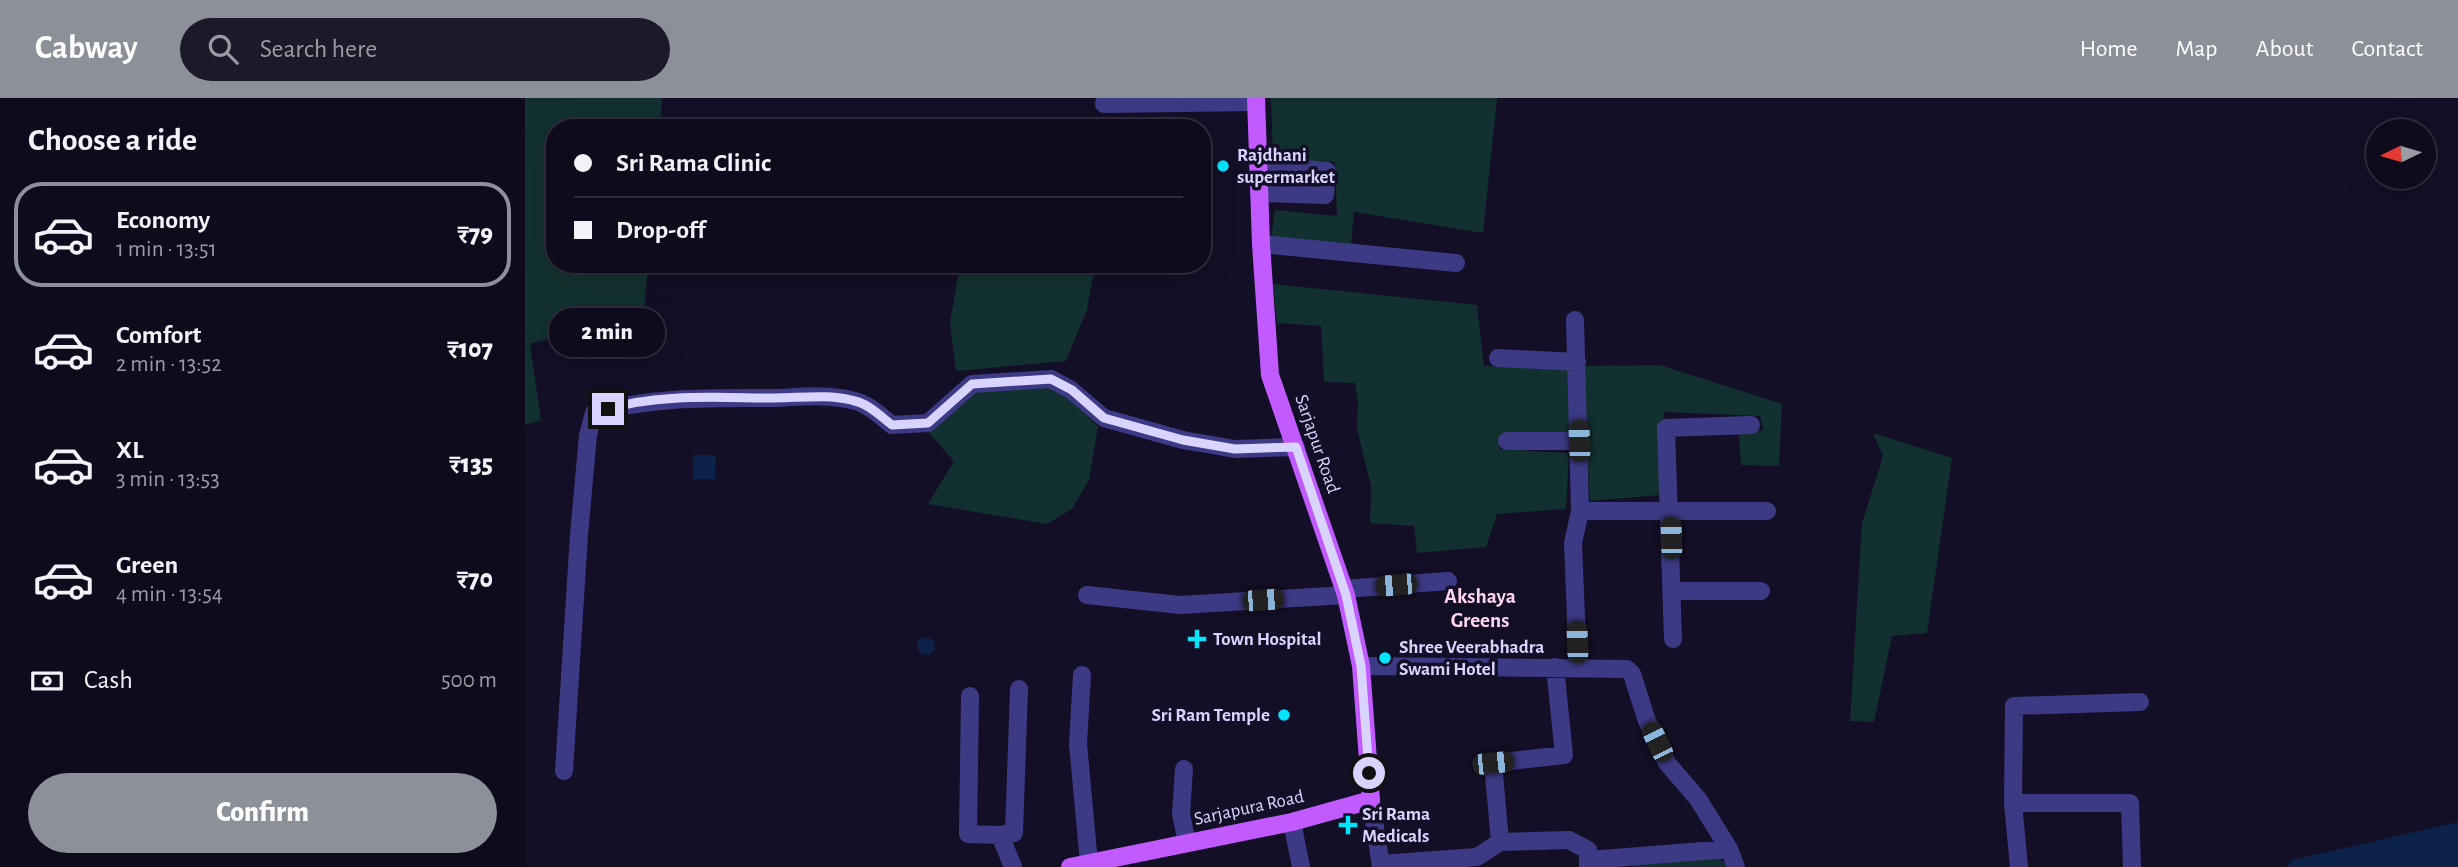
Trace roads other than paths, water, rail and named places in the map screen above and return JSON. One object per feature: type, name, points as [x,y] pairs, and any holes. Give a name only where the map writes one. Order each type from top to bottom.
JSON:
[{"type":"main road","name":"Sarjapur Road","points":[[1256,100],[1261,244],[1270,375],[1345,592],[1361,666],[1371,800]]},
{"type":"main road","name":"Sarjapura Road","points":[[1070,867],[1292,822],[1371,800]]},
{"type":"street","points":[[1106,98],[1104,104],[1256,100]]},
{"type":"street","points":[[1258,165],[1327,171],[1325,195],[1259,193]]},
{"type":"street","points":[[1261,244],[1456,263]]},
{"type":"street","points":[[1575,320],[1580,511],[1573,543],[1579,667]]},
{"type":"street","points":[[1498,358],[1577,362]]},
{"type":"street","points":[[564,771],[579,535],[588,435],[594,413],[622,405],[683,399],[814,397],[851,400],[870,407],[892,425],[928,423],[972,384],[1051,379],[1072,390],[1104,418],[1183,440],[1235,449],[1296,447]]},
{"type":"street","points":[[1673,639],[1666,428],[1751,425]]},
{"type":"street","points":[[1507,441],[1579,441]]},
{"type":"street","points":[[1580,511],[1767,511]]},
{"type":"street","points":[[1087,595],[1181,605],[1448,581]]},
{"type":"street","points":[[1673,591],[1761,591]]},
{"type":"street","points":[[1361,666],[1627,669],[1632,674],[1647,721],[1667,763],[1698,799],[1729,849],[1736,867]]},
{"type":"street","points":[[1500,842],[1493,763],[1565,755],[1555,667]]},
{"type":"street","points":[[1082,675],[1078,744],[1089,863]]},
{"type":"street","points":[[971,696],[968,834],[1000,835],[1014,833],[1019,690]]},
{"type":"street","points":[[2019,867],[2013,803],[2014,706],[2140,702]]},
{"type":"street","points":[[1184,769],[1181,814],[1187,843]]},
{"type":"street","points":[[1371,800],[1381,865],[1477,857],[1500,842],[1569,840],[1588,850],[1589,863],[1729,849]]},
{"type":"street","points":[[2013,803],[2130,803],[2132,867]]},
{"type":"street","points":[[1292,822],[1301,867]]},
{"type":"street","points":[[1000,835],[1013,867]]},
{"type":"water","points":[[693,455],[716,455],[715,479],[693,479]]},
{"type":"water","points":[[926,637],[932,640],[935,646],[932,652],[926,655],[920,652],[917,646],[920,640]]},
{"type":"water","points":[[2458,822],[2458,867],[2287,867],[2292,860]]},
{"type":"place","name":"Rajdhani supermarket","points":[[1223,166]]},
{"type":"place","name":"Town Hospital","points":[[1197,639]]},
{"type":"place","name":"Shree Veerabhadra Swami Hotel","points":[[1385,658]]},
{"type":"place","name":"Sri Ram Temple","points":[[1284,715]]},
{"type":"place","name":"Sri Rama Medicals","points":[[1348,825]]},
{"type":"district","name":"Akshaya Greens","points":[[1480,608]]}]
